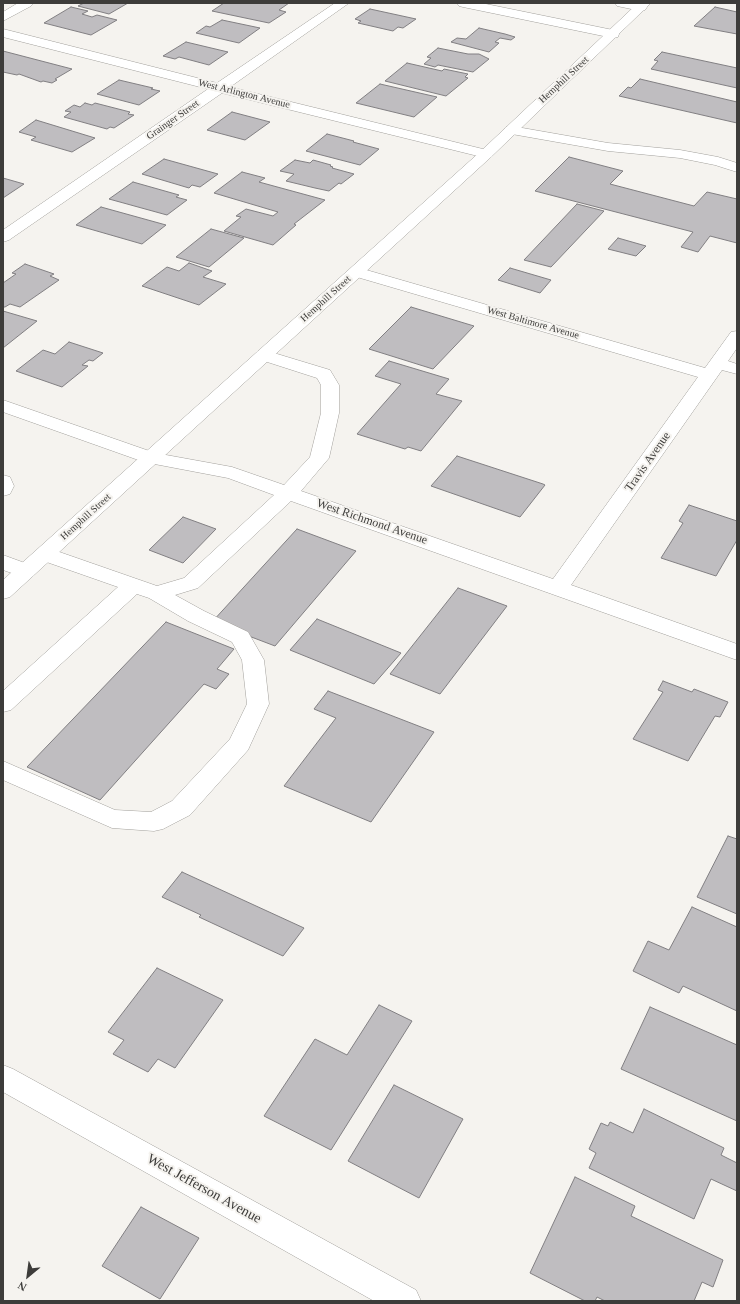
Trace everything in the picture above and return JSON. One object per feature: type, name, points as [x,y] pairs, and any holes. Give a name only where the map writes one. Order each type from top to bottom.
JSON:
[{"type":"street","points":[[3,16],[27,3]]},
{"type":"street","name":"Grainger Street","points":[[3,237],[343,3]]},
{"type":"street","points":[[463,3],[613,34]]},
{"type":"street","points":[[621,3],[643,5]]},
{"type":"street","name":"Hemphill Street","points":[[3,592],[486,154],[643,5]]},
{"type":"street","name":"West Arlington Avenue","points":[[3,32],[219,88],[486,154]]},
{"type":"street","points":[[511,130],[608,147],[680,154],[718,161],[737,168]]},
{"type":"street","name":"West Baltimore Avenue","points":[[356,272],[714,369],[737,369]]},
{"type":"street","name":"Travis Avenue","points":[[558,588],[737,336]]},
{"type":"street","points":[[156,593],[191,583],[288,493],[319,458],[330,413],[330,385],[324,374],[264,355]]},
{"type":"street","name":"West Richmond Avenue","points":[[3,406],[151,458],[232,473],[737,652]]},
{"type":"street","points":[[3,481],[3,490]]},
{"type":"street","points":[[3,770],[112,819],[154,822],[181,808],[240,744],[258,704],[253,660],[240,637],[196,616],[156,593],[45,554]]},
{"type":"street","points":[[3,562],[26,571]]},
{"type":"street","points":[[3,704],[134,585]]},
{"type":"street","name":"West Jefferson Avenue","points":[[3,1078],[405,1301]]},
{"type":"building","points":[[84,3],[128,3],[109,14],[78,6]]},
{"type":"building","points":[[224,3],[289,3],[279,10],[286,12],[269,23],[212,11]]},
{"type":"building","points":[[71,7],[88,11],[82,14],[92,17],[97,15],[117,20],[91,35],[44,23]]},
{"type":"building","points":[[715,7],[737,12],[737,34],[694,26]]},
{"type":"building","points":[[370,9],[416,19],[403,28],[398,27],[393,31],[358,23],[361,21],[355,19]]},
{"type":"building","points":[[222,20],[260,28],[239,43],[196,33],[206,26],[210,27]]},
{"type":"building","points":[[479,28],[515,37],[511,40],[500,38],[495,42],[499,43],[489,52],[451,42],[457,38],[466,39]]},
{"type":"building","points":[[186,42],[228,52],[209,65],[179,57],[175,59],[163,56]]},
{"type":"building","points":[[438,48],[468,54],[479,54],[489,59],[473,72],[438,65],[435,67],[424,64],[431,58],[427,57]]},
{"type":"building","points":[[3,51],[72,69],[55,79],[57,80],[52,83],[41,82],[19,74],[17,75],[3,72]]},
{"type":"building","points":[[662,52],[737,68],[737,88],[651,69],[658,61],[654,60]]},
{"type":"building","points":[[407,63],[442,71],[444,69],[468,74],[465,77],[468,78],[446,96],[385,81]]},
{"type":"building","points":[[640,79],[737,102],[737,123],[619,96],[628,87],[631,88]]},
{"type":"building","points":[[119,80],[160,91],[139,105],[97,94]]},
{"type":"building","points":[[380,84],[437,97],[414,117],[356,103]]},
{"type":"building","points":[[85,103],[92,105],[95,103],[130,112],[128,114],[134,115],[114,128],[110,127],[107,129],[64,117],[71,112],[65,111],[74,105],[80,107]]},
{"type":"building","points":[[232,112],[270,122],[245,140],[207,130]]},
{"type":"building","points":[[36,120],[95,138],[72,152],[31,140],[36,137],[19,132]]},
{"type":"building","points":[[327,134],[379,149],[360,165],[306,151]]},
{"type":"building","points":[[569,157],[623,171],[610,184],[694,206],[707,192],[737,199],[737,243],[710,236],[698,252],[681,247],[693,232],[535,191]]},
{"type":"building","points":[[164,159],[218,174],[200,187],[192,185],[189,188],[142,174]]},
{"type":"building","points":[[295,160],[310,163],[313,160],[331,165],[330,166],[333,167],[332,168],[354,174],[329,191],[286,181],[294,174],[280,171]]},
{"type":"building","points":[[242,172],[265,178],[259,182],[325,200],[294,224],[296,225],[273,245],[224,231],[241,217],[236,216],[246,209],[273,216],[278,212],[214,193]]},
{"type":"building","points":[[3,178],[24,184],[3,198]]},
{"type":"building","points":[[133,182],[179,195],[176,197],[187,200],[167,215],[109,199]]},
{"type":"building","points":[[577,204],[604,211],[551,267],[524,260]]},
{"type":"building","points":[[101,207],[166,225],[142,244],[76,225]]},
{"type":"building","points":[[211,229],[244,238],[209,267],[176,257]]},
{"type":"building","points":[[618,238],[646,246],[636,256],[608,249]]},
{"type":"building","points":[[189,263],[212,271],[203,277],[226,284],[199,305],[142,286],[167,267],[179,271]]},
{"type":"building","points":[[25,264],[54,274],[50,276],[59,280],[20,307],[10,304],[3,307],[3,283],[16,274],[12,273]]},
{"type":"building","points":[[510,268],[551,280],[540,293],[498,280]]},
{"type":"building","points":[[411,307],[474,326],[433,369],[369,349]]},
{"type":"building","points":[[3,311],[37,321],[3,348]]},
{"type":"building","points":[[69,342],[103,353],[93,361],[89,360],[82,365],[88,366],[62,387],[16,371],[43,350],[55,354]]},
{"type":"building","points":[[389,361],[449,379],[436,394],[462,401],[421,451],[408,447],[405,449],[357,434],[401,384],[375,376]]},
{"type":"building","points":[[457,456],[545,485],[520,517],[431,486]]},
{"type":"building","points":[[689,505],[737,521],[737,540],[716,576],[661,558],[683,523],[679,521]]},
{"type":"building","points":[[183,517],[216,529],[183,563],[149,550]]},
{"type":"building","points":[[297,529],[356,551],[275,646],[212,622]]},
{"type":"building","points":[[458,588],[507,606],[440,694],[390,674]]},
{"type":"building","points":[[317,619],[401,653],[374,684],[290,650]]},
{"type":"building","points":[[166,622],[234,649],[217,669],[229,674],[216,689],[204,684],[100,800],[27,767]]},
{"type":"building","points":[[663,681],[692,692],[694,689],[728,702],[720,717],[715,716],[688,761],[633,739],[663,692],[658,690]]},
{"type":"building","points":[[328,691],[434,732],[371,822],[284,786],[336,718],[314,709]]},
{"type":"building","points":[[728,836],[737,839],[737,914],[697,897]]},
{"type":"building","points":[[182,872],[304,928],[283,956],[199,917],[201,915],[162,897]]},
{"type":"building","points":[[692,907],[737,927],[737,1011],[683,986],[679,993],[633,971],[648,941],[669,950]]},
{"type":"building","points":[[157,968],[223,1000],[175,1068],[158,1059],[148,1072],[113,1054],[124,1040],[108,1032]]},
{"type":"building","points":[[379,1005],[412,1021],[331,1150],[264,1116],[315,1039],[347,1055]]},
{"type":"building","points":[[650,1007],[737,1045],[737,1121],[621,1069]]},
{"type":"building","points":[[394,1085],[463,1119],[419,1198],[348,1161]]},
{"type":"building","points":[[644,1109],[724,1148],[721,1155],[737,1163],[737,1191],[711,1179],[694,1219],[589,1168],[596,1153],[589,1149],[601,1123],[608,1126],[610,1122],[633,1133]]},
{"type":"building","points":[[575,1177],[635,1206],[631,1216],[723,1260],[713,1287],[702,1282],[694,1301],[605,1301],[597,1297],[595,1301],[585,1301],[530,1273]]},
{"type":"building","points":[[141,1207],[199,1238],[160,1299],[102,1266]]}]
